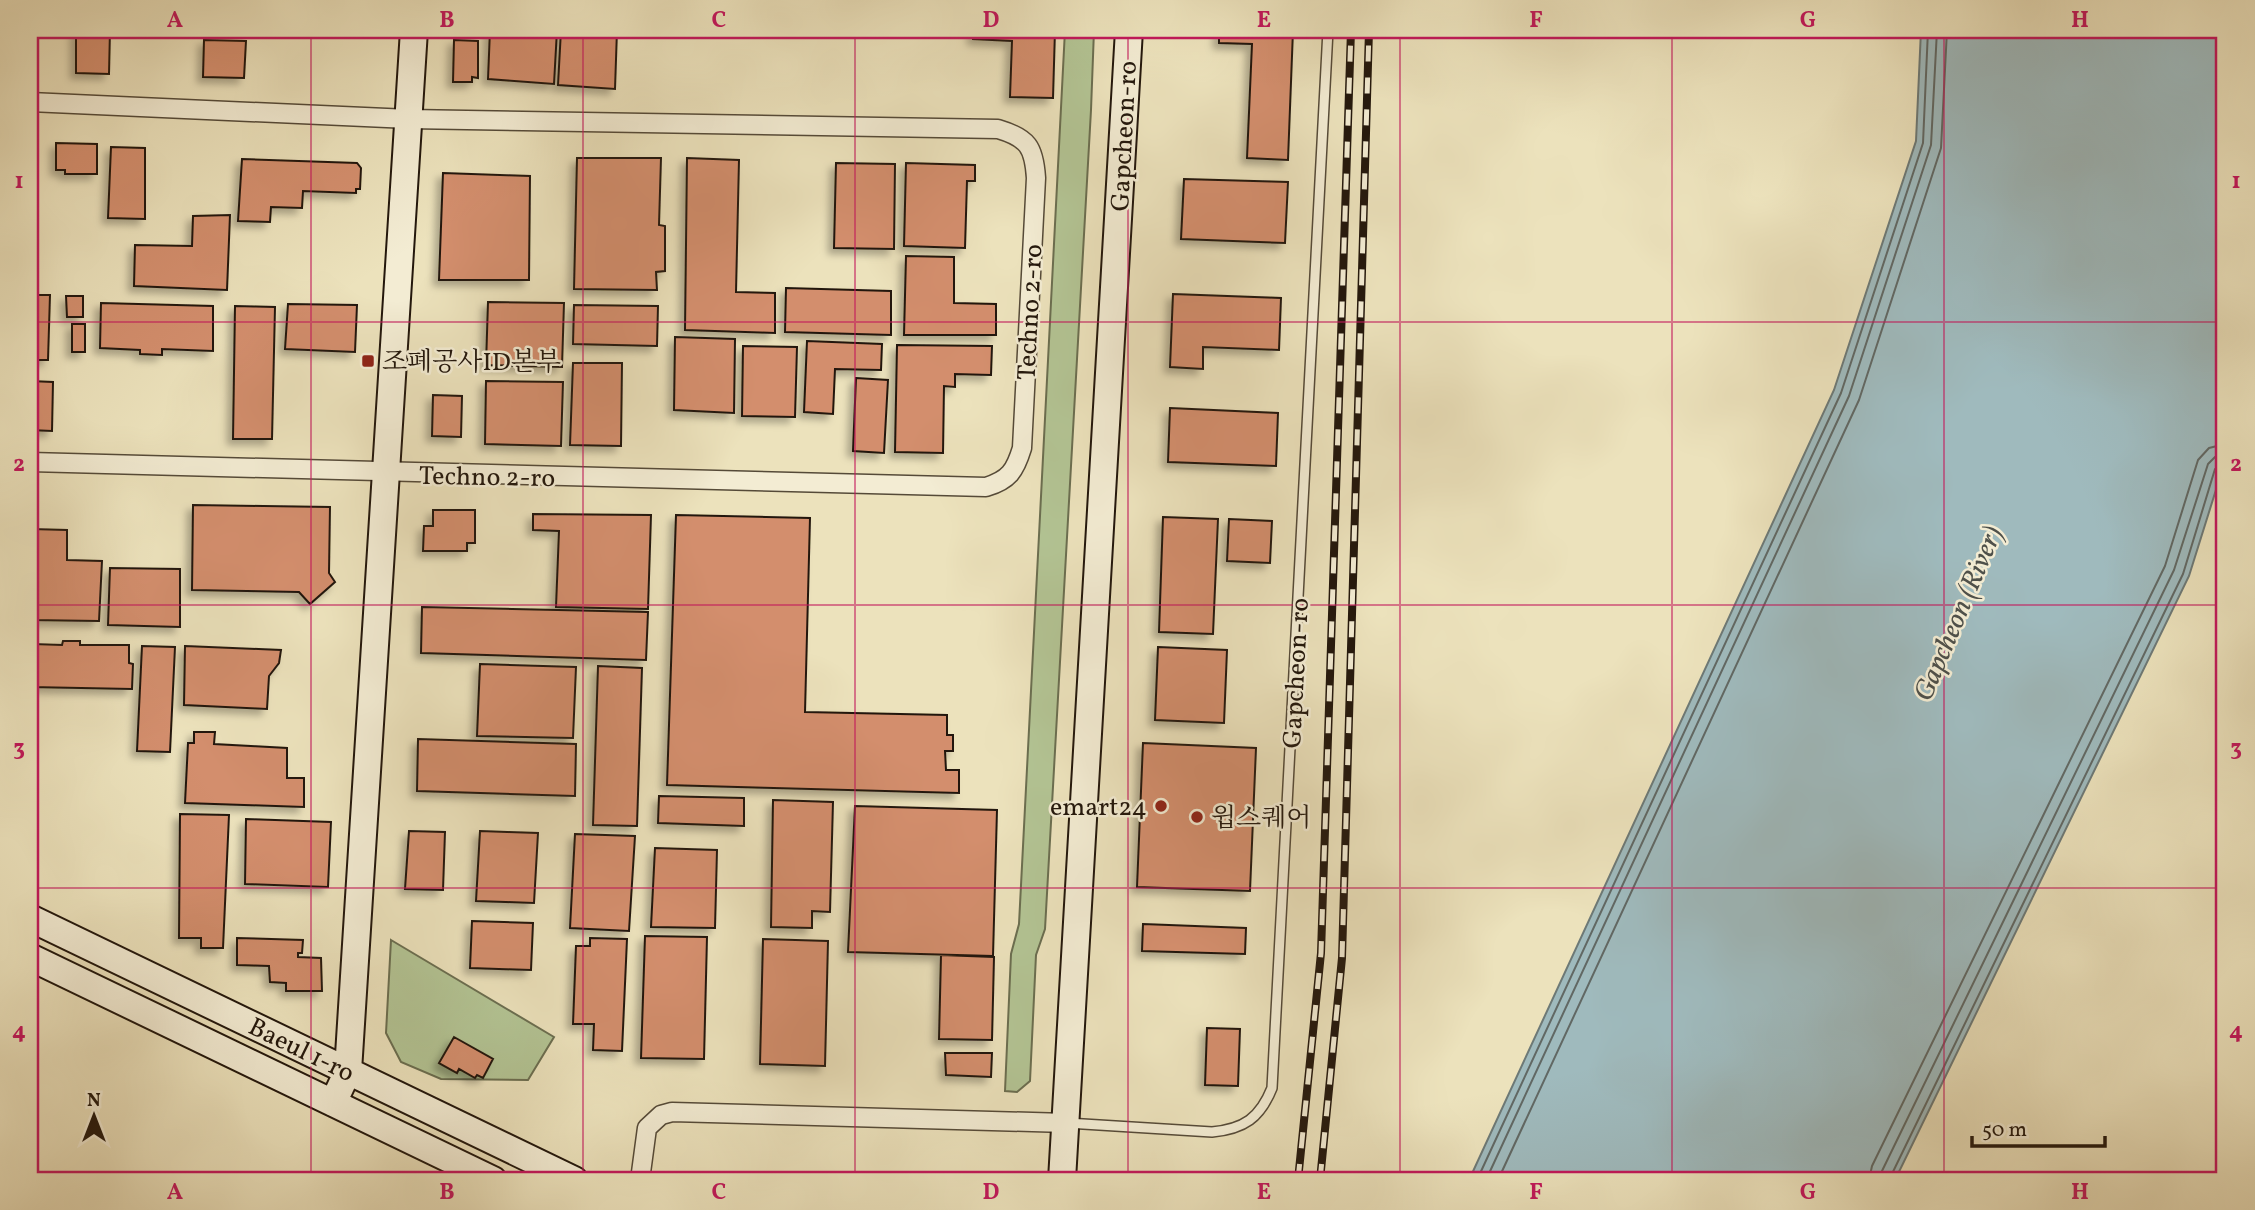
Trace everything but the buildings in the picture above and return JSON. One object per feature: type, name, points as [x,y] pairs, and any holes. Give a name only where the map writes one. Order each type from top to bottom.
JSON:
[{"type":"main road","name":"Techno 2-ro","points":[[333,1103],[348,1071],[414,30]]},
{"type":"main road","name":"Gapcheon-ro","points":[[1062,1180],[1129,30]]},
{"type":"main road","name":"Baeul 1-ro","points":[[30,918],[574,1180]]},
{"type":"main road","name":"Baeul 1-ro","points":[[30,957],[493,1180]]},
{"type":"street","name":"Techno 2-ro","points":[[30,102],[409,119],[998,129],[1019,135],[1029,146],[1035,160],[1036,178],[1022,448],[1016,468],[1004,482],[986,487],[387,474],[32,462]]},
{"type":"street","points":[[640,1180],[647,1128],[662,1115],[672,1112],[1066,1123]]},
{"type":"lane","name":"Gapcheon-ro","points":[[1066,1123],[1212,1132],[1231,1130],[1258,1116],[1272,1088],[1328,30]]},
{"type":"green space","points":[[1065,30],[1094,30],[1091,110],[1045,929],[1036,955],[1030,1081],[1017,1092],[1005,1091],[1011,954],[1019,924]]},
{"type":"green space","points":[[391,940],[554,1037],[528,1080],[441,1079],[401,1062],[386,1033]]},
{"type":"water","name":"Gapcheon (River)","points":[[1921,30],[2225,30],[2225,461],[2189,576],[1895,1180],[1469,1180],[1834,390],[1916,141]]},
{"type":"railway","points":[[1298,1180],[1321,953],[1351,30]]},
{"type":"railway","points":[[1320,1180],[1342,958],[1369,30]]},
{"type":"place","name":"조폐공사ID본부","points":[[368,361]]},
{"type":"place","name":"emart24","points":[[1161,806]]},
{"type":"place","name":"윕스퀘어","points":[[1197,817]]}]
